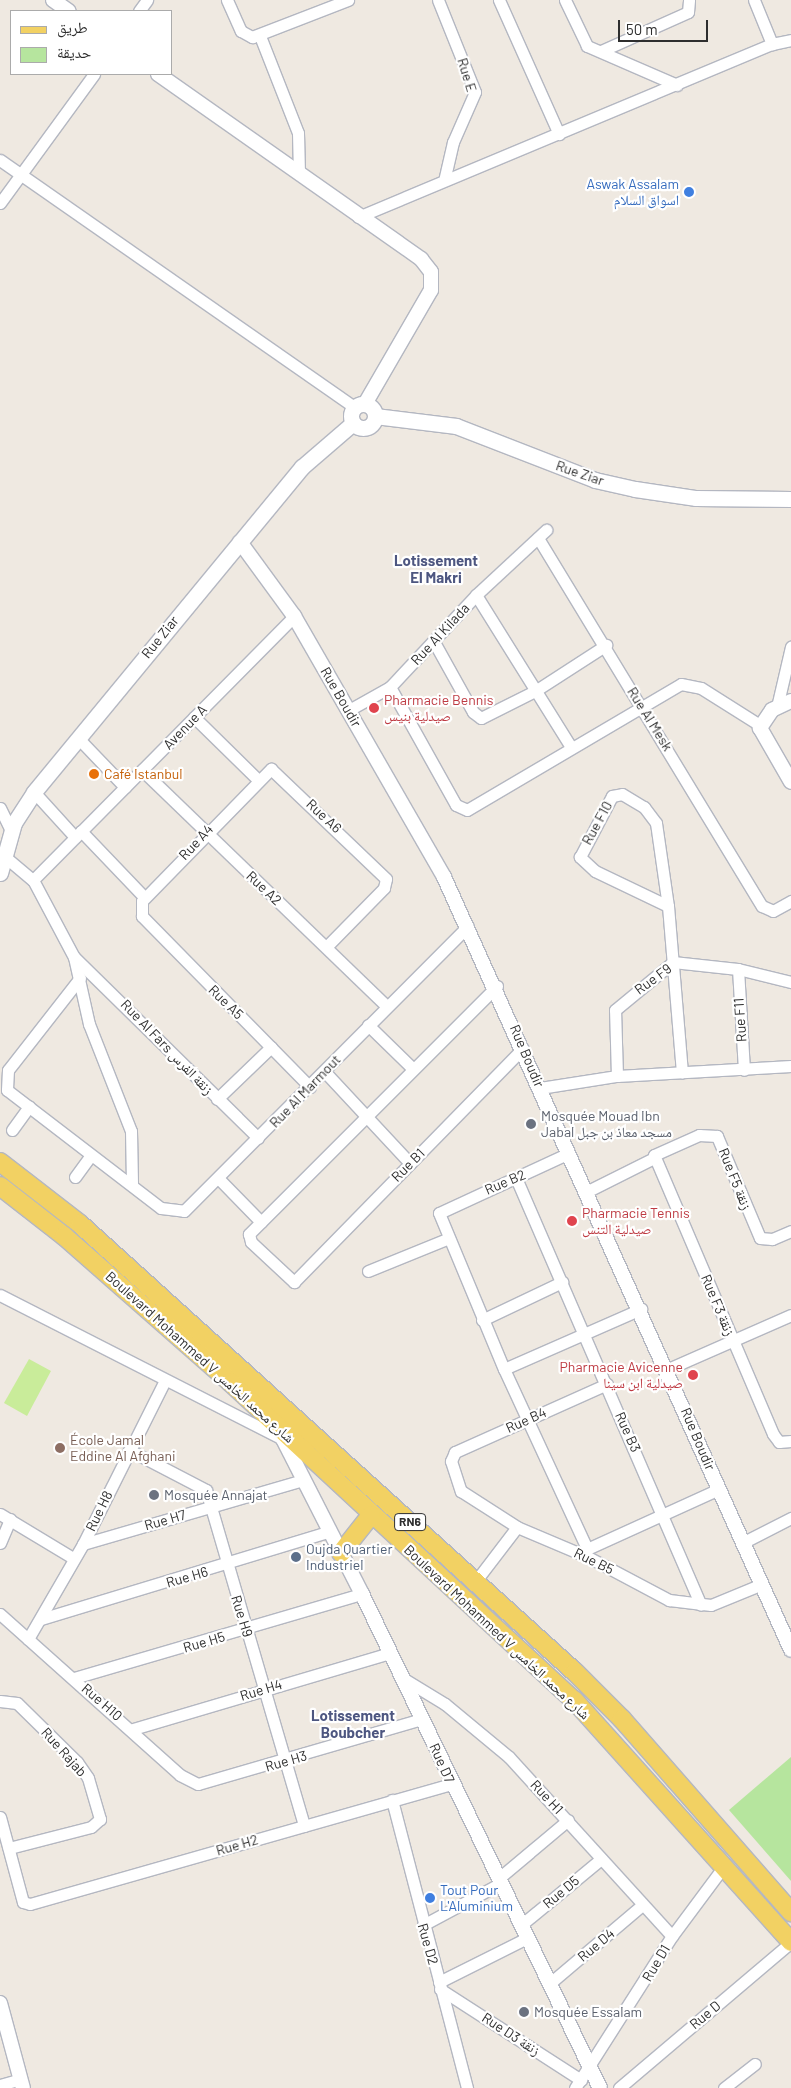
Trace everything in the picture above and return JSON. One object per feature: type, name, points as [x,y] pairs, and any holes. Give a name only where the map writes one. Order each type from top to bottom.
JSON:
[{"type":"main road","points":[[359,405],[374,416],[366,427],[353,423],[359,405]]},
{"type":"main road","name":"Rue Ziar","points":[[374,416],[456,426],[595,480],[635,490],[696,498],[790,496]]},
{"type":"main road","name":"Rue Ziar","points":[[0,873],[11,831],[34,792],[302,468],[353,423]]},
{"type":"main road","name":"Boulevard Mohammed V شارع محمد الخامس","points":[[0,1162],[80,1224],[371,1515],[574,1700],[791,1942]]},
{"type":"main road","name":"Boulevard Mohammed V شارع محمد الخامس","points":[[0,1186],[64,1236],[289,1432],[475,1582],[622,1718],[791,1912]]},
{"type":"main road","points":[[341,1553],[371,1515]]},
{"type":"main road","points":[[724,1866],[738,1850]]},
{"type":"street","points":[[53,0],[68,10]]},
{"type":"street","points":[[227,0],[243,33],[260,36],[348,0]]},
{"type":"street","name":"Rue E","points":[[438,0],[475,92],[453,142],[445,178]]},
{"type":"street","points":[[499,0],[559,134]]},
{"type":"street","points":[[565,0],[583,42],[677,85]]},
{"type":"street","points":[[600,51],[688,12],[689,0]]},
{"type":"street","points":[[754,0],[772,44]]},
{"type":"street","points":[[260,36],[298,133],[298,174]]},
{"type":"street","points":[[358,217],[445,178],[559,134],[772,44],[791,40]]},
{"type":"street","points":[[0,203],[22,176],[93,75]]},
{"type":"street","points":[[0,160],[359,405],[433,280],[420,260],[159,75]]},
{"type":"street","name":"Rue Al Kilada","points":[[348,710],[390,687],[476,595],[542,534]]},
{"type":"street","name":"Rue Al Mesk","points":[[542,534],[759,901],[773,911],[791,902]]},
{"type":"street","name":"Rue Boudir","points":[[240,542],[294,616],[468,926],[497,986],[569,1153],[668,1369],[791,1650]]},
{"type":"street","points":[[476,595],[571,747]]},
{"type":"street","name":"Avenue A","points":[[33,880],[294,616]]},
{"type":"street","points":[[434,642],[479,717],[535,691],[606,645]]},
{"type":"street","points":[[777,707],[791,647]]},
{"type":"street","points":[[390,687],[456,805],[464,810],[478,808],[571,747],[678,685],[690,684],[761,726],[791,782]]},
{"type":"street","points":[[761,726],[777,707],[791,701]]},
{"type":"street","points":[[194,718],[260,776]]},
{"type":"street","points":[[78,738],[124,787]]},
{"type":"street","name":"Rue A6","points":[[260,776],[271,769],[280,774],[382,872],[387,881],[384,888],[327,946]]},
{"type":"street","name":"Rue A2","points":[[142,770],[327,946],[386,1006]]},
{"type":"street","name":"Rue A4","points":[[144,897],[260,776]]},
{"type":"street","points":[[34,792],[144,897]]},
{"type":"street","name":"Rue F10","points":[[668,906],[595,871],[580,857],[612,796],[622,794],[653,815],[668,906],[682,1072]]},
{"type":"street","points":[[0,808],[11,831]]},
{"type":"street","points":[[4,856],[33,880],[74,957],[89,1024],[131,1131],[132,1184]]},
{"type":"street","name":"Rue A5","points":[[144,897],[142,916],[310,1087]]},
{"type":"street","name":"Rue Al Marmout","points":[[80,978],[5,1077],[7,1090],[161,1208],[184,1210],[219,1179],[325,1072],[386,1006],[468,926]]},
{"type":"street","name":"Rue Al Fars زنقة الفرس","points":[[74,957],[258,1138]]},
{"type":"street","name":"Rue F9","points":[[617,1076],[615,1010],[673,962],[738,969],[791,982]]},
{"type":"street","name":"Rue F11","points":[[738,969],[744,1070]]},
{"type":"street","points":[[219,1179],[261,1222],[412,1068],[497,986]]},
{"type":"street","points":[[368,1025],[412,1068]]},
{"type":"street","points":[[217,1099],[271,1047]]},
{"type":"street","name":"Rue B1","points":[[261,1222],[249,1234],[251,1242],[294,1282],[523,1048]]},
{"type":"street","points":[[540,1088],[617,1076],[791,1066]]},
{"type":"street","points":[[325,1072],[410,1163]]},
{"type":"street","points":[[12,1130],[29,1107]]},
{"type":"street","name":"Rue F5 زنقة","points":[[654,1157],[706,1133],[717,1136],[757,1233],[767,1239],[791,1231]]},
{"type":"street","name":"Rue B2","points":[[448,1239],[440,1210],[569,1153]]},
{"type":"street","points":[[75,1177],[91,1155]]},
{"type":"street","points":[[588,1191],[654,1157]]},
{"type":"street","name":"Rue F3 زنقة","points":[[654,1157],[776,1438],[784,1444],[791,1441]]},
{"type":"street","name":"Rue B3","points":[[516,1178],[664,1514],[701,1605]]},
{"type":"street","points":[[368,1271],[448,1239],[584,1551]]},
{"type":"street","points":[[482,1320],[562,1282]]},
{"type":"street","points":[[0,1295],[165,1380],[289,1432]]},
{"type":"street","points":[[504,1369],[641,1309]]},
{"type":"street","points":[[668,1369],[791,1315]]},
{"type":"street","name":"Rue H8","points":[[28,1639],[41,1619],[73,1558],[83,1544],[165,1380]]},
{"type":"street","name":"Rue B4","points":[[451,1461],[458,1450],[607,1384]]},
{"type":"street","name":"Rue D7","points":[[289,1432],[304,1480],[362,1594],[389,1653],[404,1679],[452,1784],[600,2088]]},
{"type":"street","name":"Rue H9","points":[[129,1450],[196,1482],[214,1507],[226,1566],[265,1689],[304,1826]]},
{"type":"street","name":"Rue B5","points":[[451,1461],[461,1492],[517,1527],[584,1551],[669,1600],[701,1605],[762,1584]]},
{"type":"street","name":"Rue H7","points":[[83,1544],[304,1480]]},
{"type":"street","name":"Rue B5","points":[[584,1551],[719,1489]]},
{"type":"street","points":[[0,1543],[5,1517],[73,1558]]},
{"type":"street","points":[[744,1542],[791,1518]]},
{"type":"street","points":[[475,1582],[517,1527]]},
{"type":"street","name":"Rue H6","points":[[41,1619],[226,1566],[330,1531]]},
{"type":"street","name":"Rue H5","points":[[74,1678],[362,1594]]},
{"type":"street","name":"Rue H10","points":[[0,1614],[133,1729],[180,1775],[206,1783]]},
{"type":"street","name":"Rue H4","points":[[133,1729],[389,1653]]},
{"type":"street","name":"Rue H1","points":[[404,1679],[445,1704],[509,1757],[672,1936]]},
{"type":"street","name":"Rue Rajab","points":[[0,1701],[17,1703],[77,1762],[88,1778],[99,1814],[98,1823],[91,1827],[9,1848]]},
{"type":"street","name":"Rue H3","points":[[206,1783],[285,1762],[422,1719]]},
{"type":"street","name":"Rue H2","points":[[9,1848],[23,1902],[33,1904],[452,1784]]},
{"type":"street","name":"Rue D2","points":[[392,1800],[467,2088]]},
{"type":"street","points":[[0,1817],[9,1848]]},
{"type":"street","points":[[423,1924],[500,1881],[568,1820]]},
{"type":"street","name":"Rue D5","points":[[440,1985],[524,1931],[600,1859]]},
{"type":"street","name":"Rue D1","points":[[578,2084],[590,2069],[672,1936],[724,1866]]},
{"type":"street","name":"Rue D4","points":[[549,1984],[642,1905]]},
{"type":"street","name":"Rue D","points":[[619,2088],[791,1942]]},
{"type":"street","name":"Rue D3 زنقة","points":[[440,1985],[578,2084]]},
{"type":"street","points":[[0,2003],[22,2084],[0,2085]]},
{"type":"street","points":[[724,2088],[755,2064]]},
{"type":"green space","points":[[29,1359],[51,1371],[27,1416],[4,1403]]},
{"type":"green space","points":[[791,1757],[791,1881],[729,1810]]},
{"type":"place","name":"Aswak Assalam اسواق السلام","points":[[689,192]]},
{"type":"place","name":"Pharmacie Bennis صيدلية بنيس","points":[[374,708]]},
{"type":"place","name":"Café Istanbul","points":[[94,774]]},
{"type":"place","name":"Mosquée Mouad Ibn Jabal مسجد معاذ بن جبل","points":[[531,1124]]},
{"type":"place","name":"Pharmacie Tennis صيدلية التنس","points":[[572,1221]]},
{"type":"place","name":"Pharmacie Avicenne صيدلية ابن سينا","points":[[693,1375]]},
{"type":"place","name":"École Jamal Eddine Al Afghani","points":[[60,1448]]},
{"type":"place","name":"Mosquée Annajat","points":[[154,1495]]},
{"type":"place","name":"Oujda Quartier Industriel","points":[[296,1557]]},
{"type":"place","name":"Tout Pour L'Aluminium","points":[[430,1898]]},
{"type":"place","name":"Mosquée Essalam","points":[[524,2012]]},
{"type":"district","name":"Lotissement El Makri","points":[[436,568]]},
{"type":"district","name":"Lotissement Boubcher","points":[[353,1724]]}]
